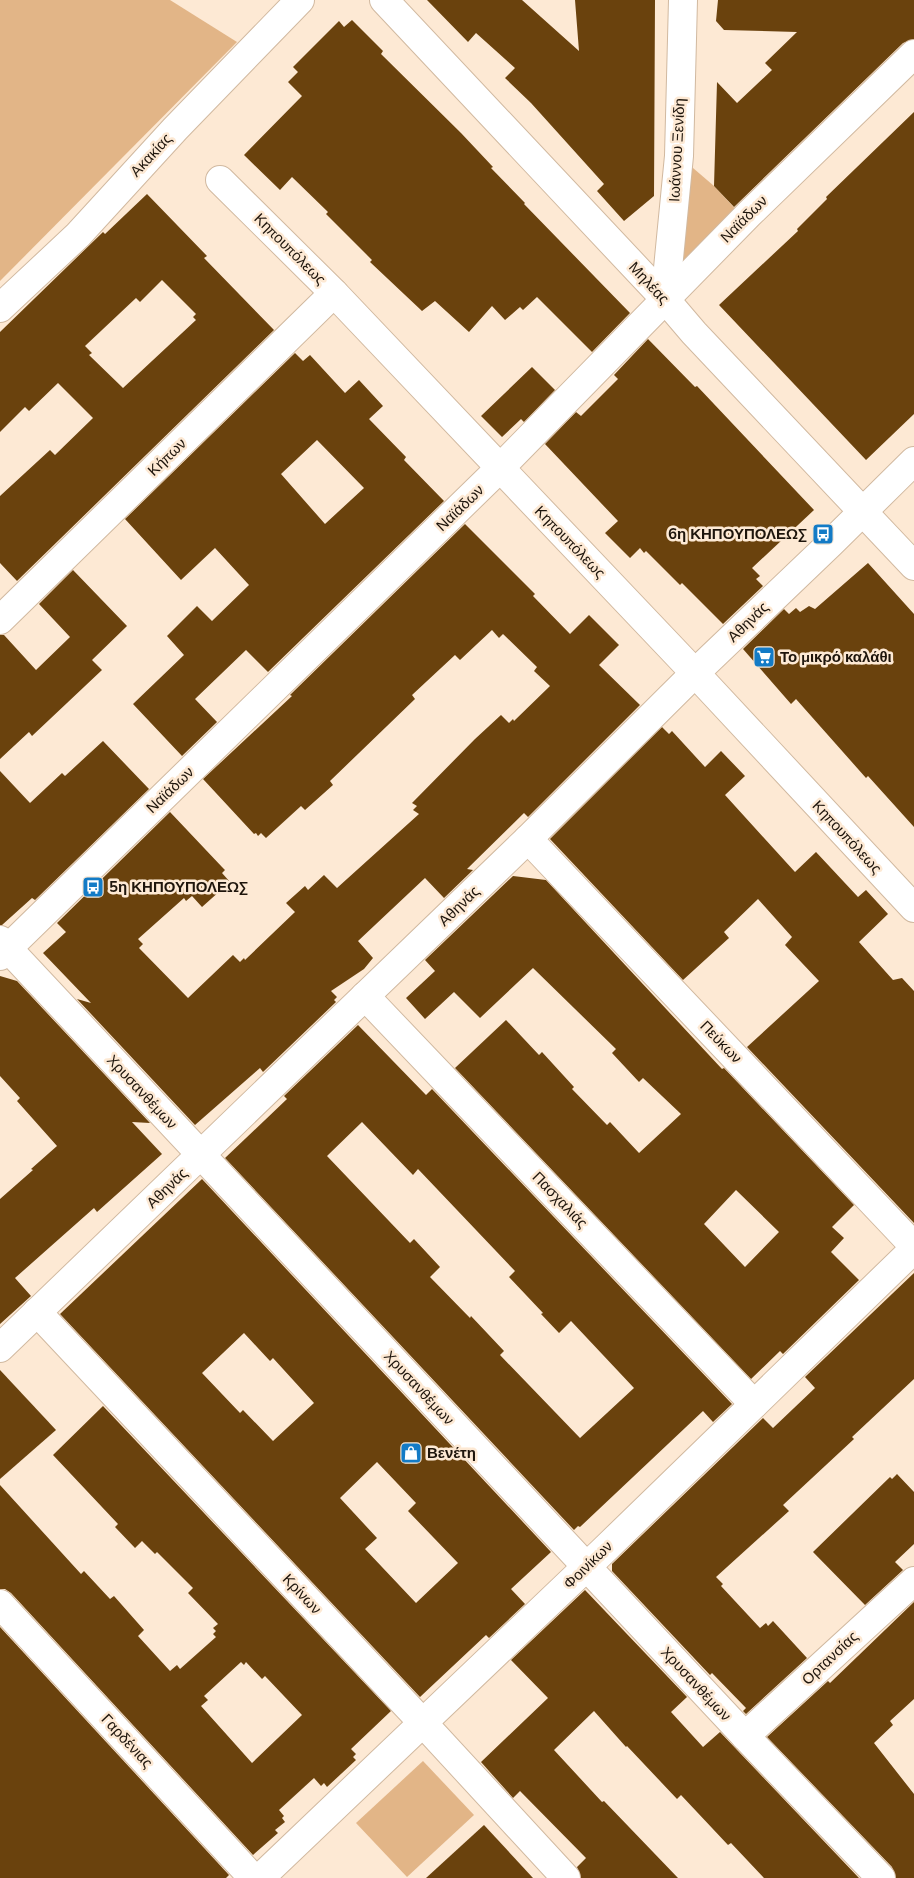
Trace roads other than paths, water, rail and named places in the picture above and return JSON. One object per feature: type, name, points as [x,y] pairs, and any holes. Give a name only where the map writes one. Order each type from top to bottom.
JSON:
[{"type":"street","name":"Ακακίας","points":[[0,308],[78,235],[175,129],[300,0]]},
{"type":"street","name":"Μηλέας","points":[[384,0],[914,566]]},
{"type":"street","name":"Ιωάννου Ξενίδη","points":[[665,299],[679,156],[683,0]]},
{"type":"street","name":"Ναϊάδων","points":[[3,948],[500,468],[749,214],[914,54]]},
{"type":"street","name":"Κηπουπόλεως","points":[[220,180],[334,293],[695,673],[914,908]]},
{"type":"street","name":"Κήπων","points":[[0,620],[334,293]]},
{"type":"street","name":"Αθηνάς","points":[[0,1348],[528,839],[695,673],[914,461]]},
{"type":"street","name":"Πεύκων","points":[[528,839],[914,1247]]},
{"type":"street","name":"Χρυσανθέμων","points":[[3,948],[881,1878]]},
{"type":"street","name":"Πασχαλιάς","points":[[365,996],[754,1404]]},
{"type":"street","name":"Φοινίκων","points":[[260,1878],[754,1404],[914,1247]]},
{"type":"street","name":"Κρίνων","points":[[37,1312],[423,1722],[566,1878]]},
{"type":"street","name":"Ορτανσίας","points":[[745,1736],[914,1581]]},
{"type":"street","name":"Γαρδένιας","points":[[0,1604],[253,1878]]},
{"type":"place","name":"6η ΚΗΠΟΥΠΟΛΕΩΣ","points":[[823,534]]},
{"type":"place","name":"Το μικρό καλάθι","points":[[764,657]]},
{"type":"place","name":"5η ΚΗΠΟΥΠΟΛΕΩΣ","points":[[93,887]]},
{"type":"place","name":"Βενέτη","points":[[411,1453]]}]
